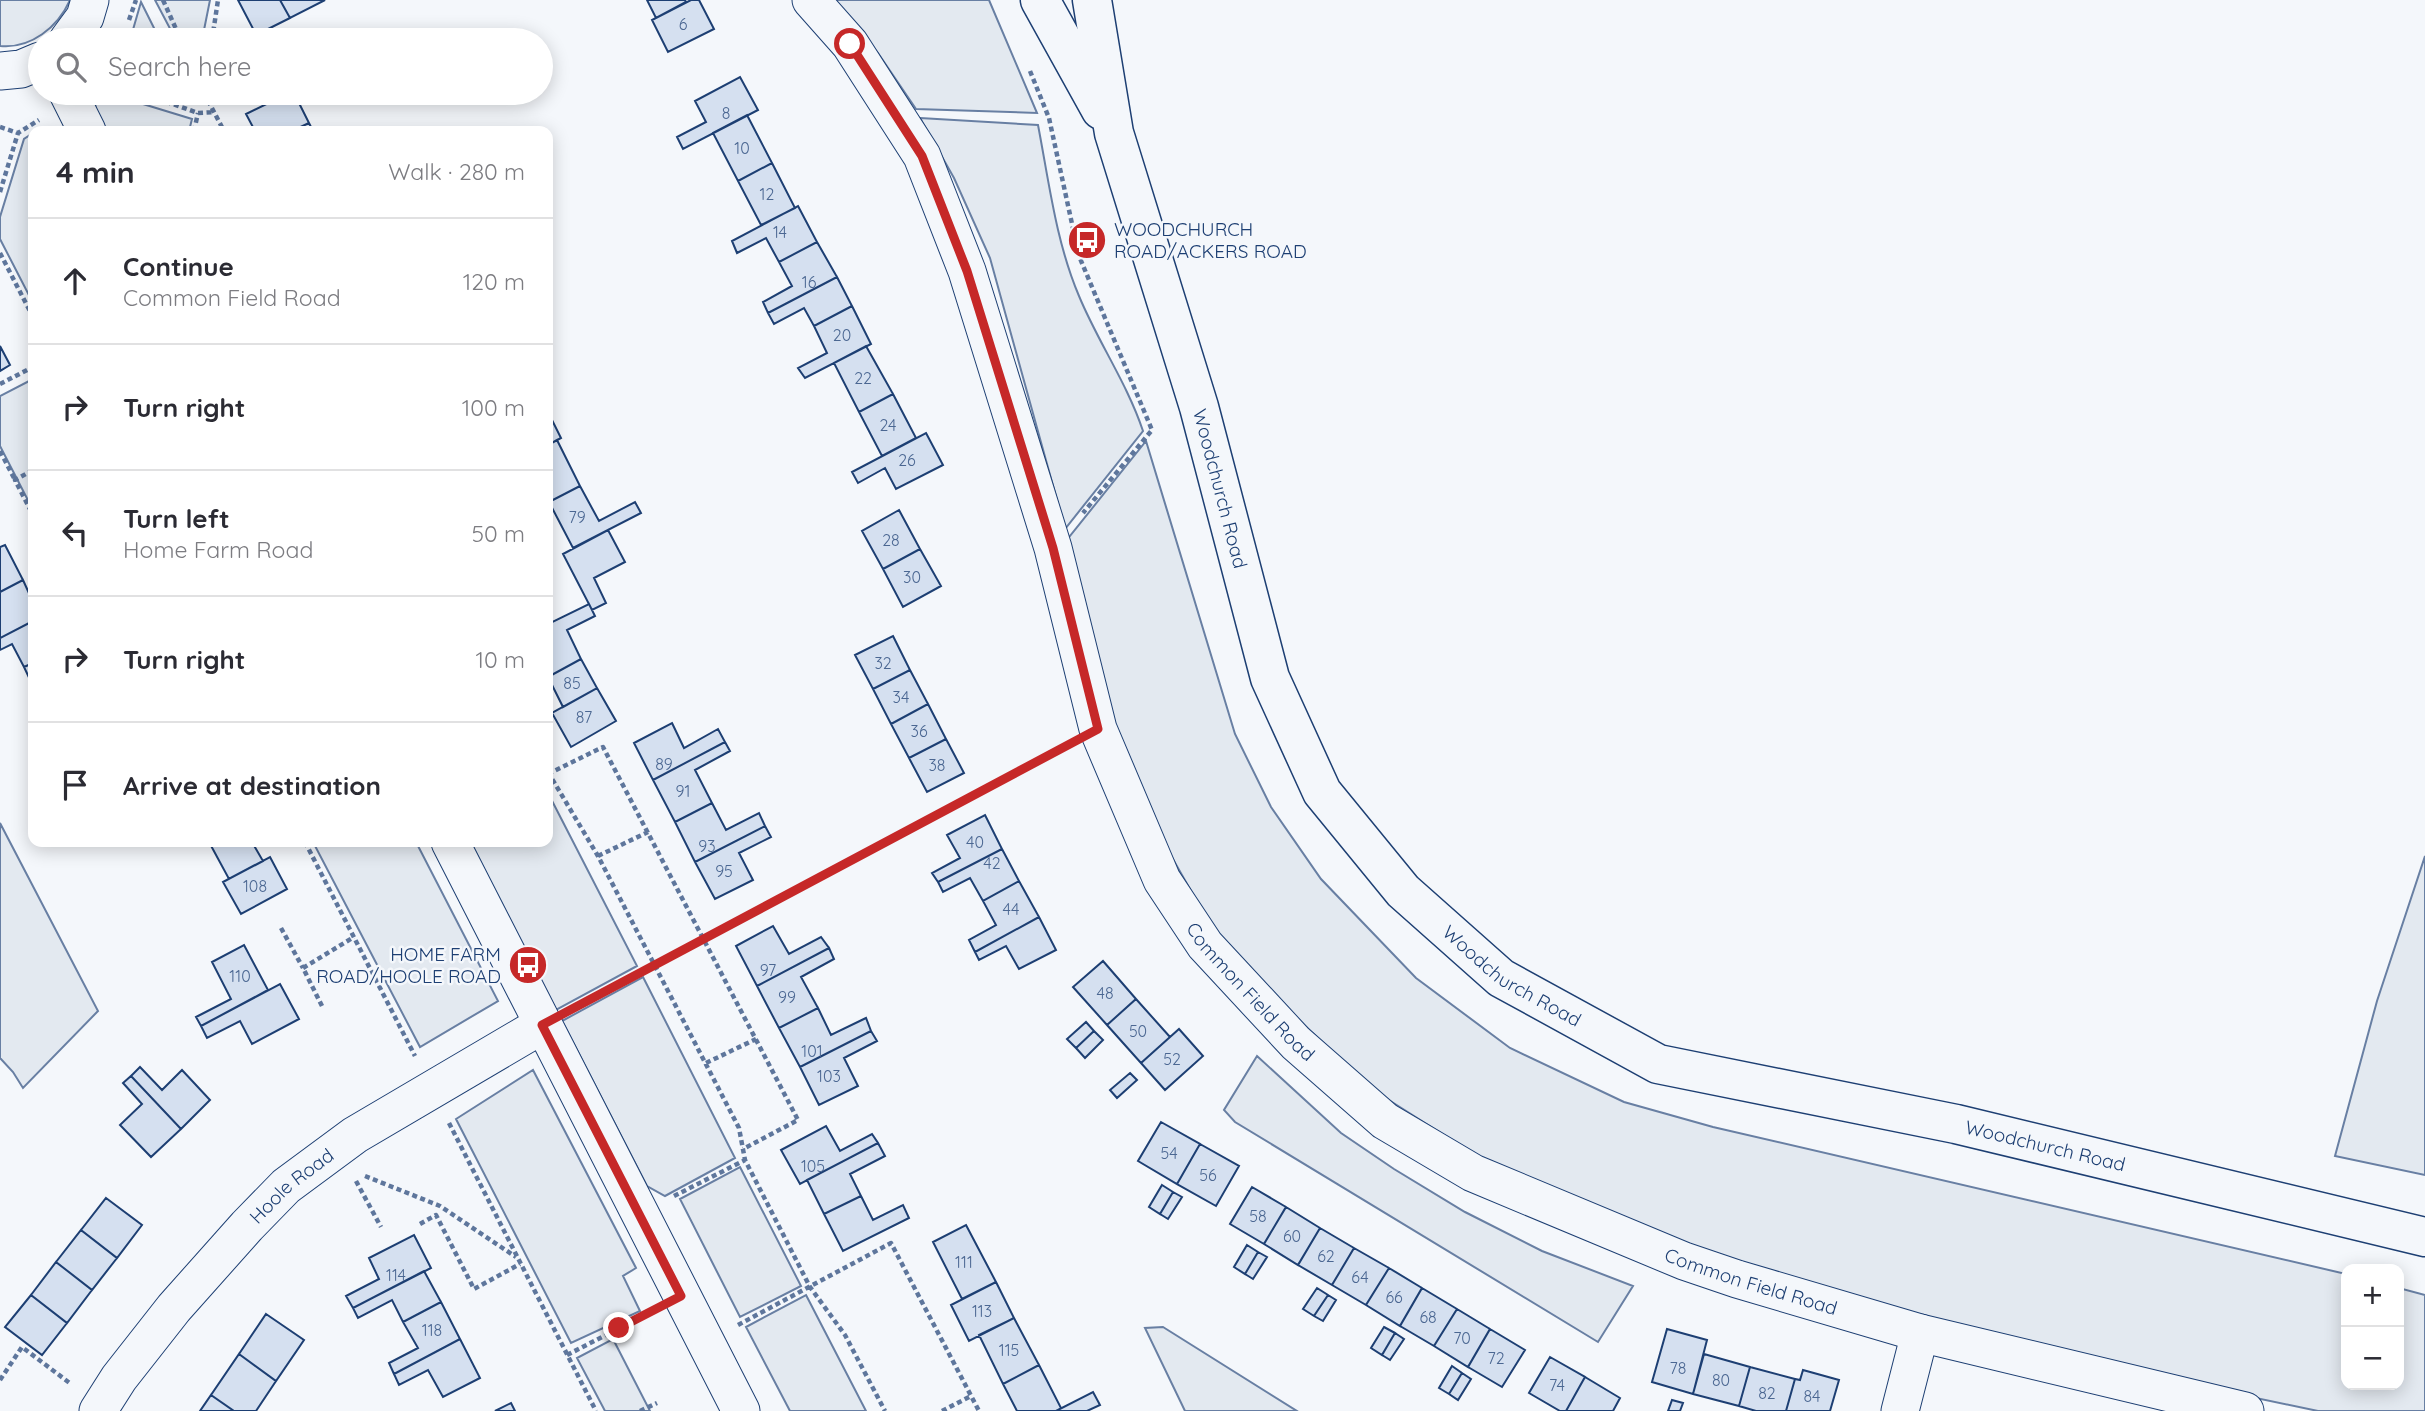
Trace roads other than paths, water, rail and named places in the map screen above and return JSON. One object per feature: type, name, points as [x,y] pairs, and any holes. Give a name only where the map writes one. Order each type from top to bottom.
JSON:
[{"type":"main road","name":"Woodchurch Road","points":[[1040,0],[1114,133]]},
{"type":"main road","name":"Woodchurch Road","points":[[1092,0],[1114,133],[1199,407],[1270,678],[1322,792],[1403,891],[1501,978],[1658,1065],[1956,1124],[2425,1237]]},
{"type":"street","points":[[77,28],[85,17],[90,0]]},
{"type":"street","name":"Common Field Road","points":[[811,0],[850,44],[922,156],[967,271],[1053,548],[1098,729],[1162,880],[1205,946],[1296,1043],[1385,1121],[1473,1173],[1684,1261],[1920,1333],[2245,1411]]},
{"type":"street","points":[[0,71],[28,66]]},
{"type":"street","points":[[74,105],[84,126]]},
{"type":"street","points":[[453,847],[741,1411]]},
{"type":"street","name":"Hoole Road","points":[[86,1398],[119,1378],[174,1308],[286,1186],[355,1135],[542,1025]]},
{"type":"street","points":[[1900,1411],[1920,1333]]},
{"type":"place","name":"WOODCHURCH ROAD/ACKERS ROAD","points":[[1087,240]]},
{"type":"place","name":"HOME FARM ROAD/HOOLE ROAD","points":[[528,965]]}]
